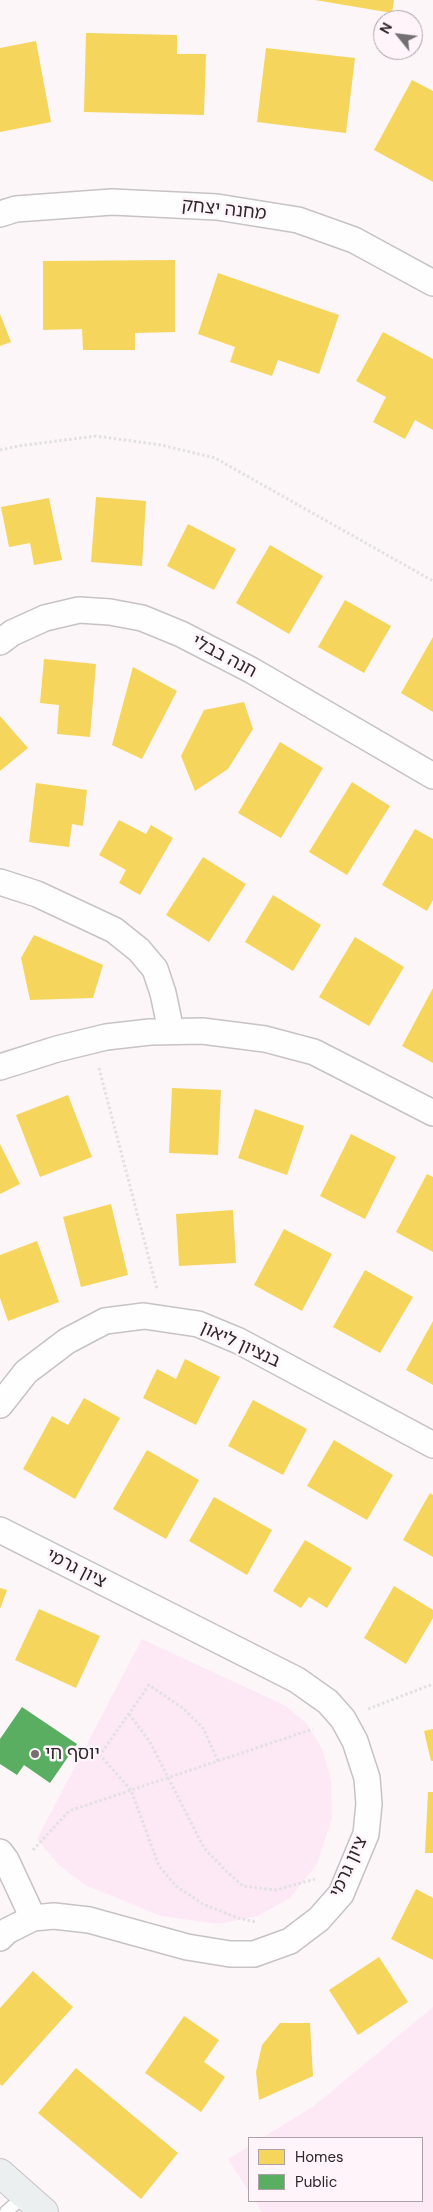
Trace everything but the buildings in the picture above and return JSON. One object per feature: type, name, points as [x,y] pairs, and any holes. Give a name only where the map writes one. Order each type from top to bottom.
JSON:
[{"type":"street","name":"מחנה יצחק","points":[[0,214],[16,209],[112,202],[217,207],[262,214],[298,220],[354,240],[433,283]]},
{"type":"street","name":"חנה בבלי","points":[[0,642],[12,633],[45,618],[79,610],[110,612],[142,618],[181,634],[251,670],[433,776]]},
{"type":"street","points":[[0,882],[38,894],[114,930],[139,950],[155,969],[163,993],[171,1031]]},
{"type":"street","points":[[0,1067],[92,1040],[150,1032],[202,1031],[265,1039],[314,1052],[433,1113]]},
{"type":"street","name":"בנציון ליאון","points":[[0,1404],[26,1372],[68,1341],[105,1321],[144,1316],[198,1324],[240,1342],[433,1445]]},
{"type":"street","name":"ציון גרמי","points":[[0,1530],[298,1680],[328,1702],[343,1719],[355,1742],[367,1778],[369,1804],[366,1834],[341,1894],[318,1919],[290,1942],[254,1954],[230,1954],[187,1947],[89,1920],[54,1916],[33,1918],[7,1931],[0,1938]]},
{"type":"street","points":[[6,1862],[33,1918]]},
{"type":"street","points":[[0,2174],[25,2206]]},
{"type":"path","points":[[0,450],[96,436],[161,445],[216,458],[433,581]]},
{"type":"path","points":[[92,1040],[165,1319]]},
{"type":"path","points":[[218,1761],[203,1728],[184,1709],[149,1684],[100,1755],[131,1790],[159,1866],[176,1886],[203,1904],[238,1918],[302,1932]]},
{"type":"path","points":[[6,1862],[69,1811],[343,1719],[433,1684]]},
{"type":"path","points":[[129,1714],[150,1742],[204,1848],[243,1886],[276,1890],[306,1883],[355,1864]]},
{"type":"shaded area","points":[[142,1639],[286,1706],[306,1723],[322,1748],[331,1780],[332,1818],[317,1864],[290,1898],[258,1916],[219,1924],[161,1916],[85,1885],[58,1864],[37,1839]]},
{"type":"shaded area","points":[[433,2007],[433,2212],[262,2212],[256,2202],[423,2202],[423,2137],[264,2137],[314,2106]]},
{"type":"shaded area","points":[[248,2147],[248,2190],[228,2159]]},
{"type":"place","name":"יוסף חי","points":[[35,1754]]}]
